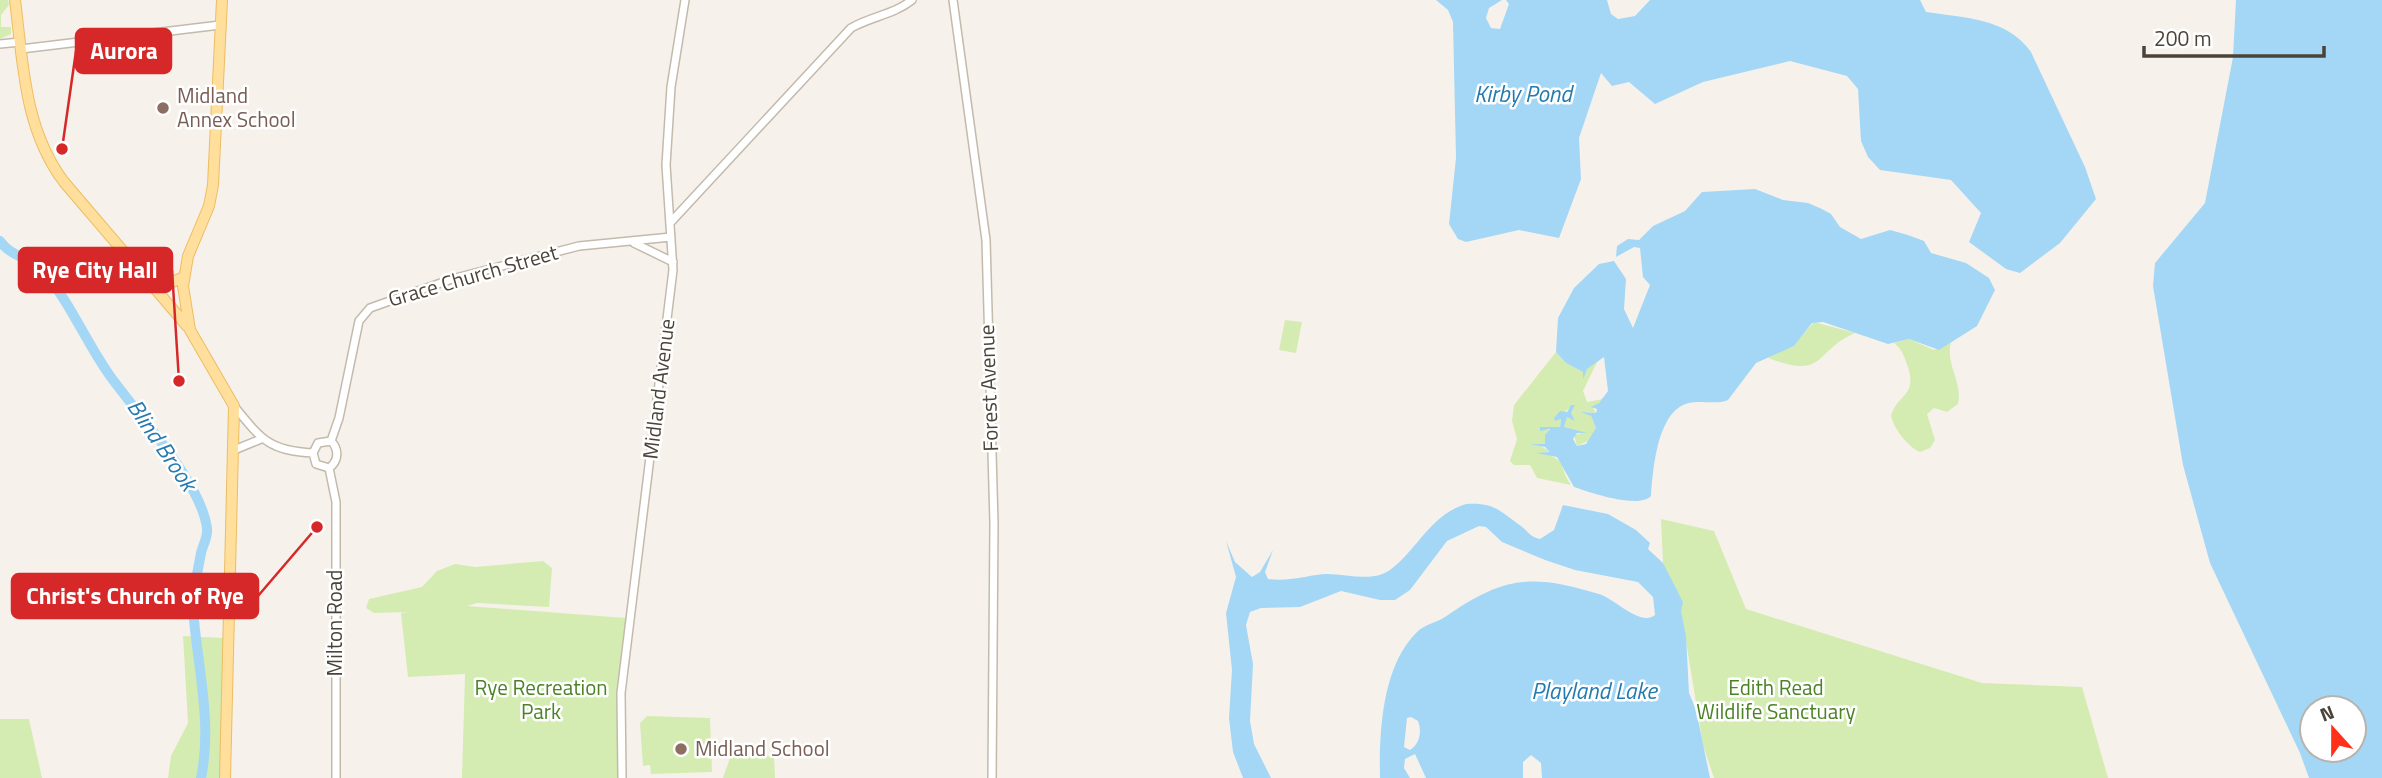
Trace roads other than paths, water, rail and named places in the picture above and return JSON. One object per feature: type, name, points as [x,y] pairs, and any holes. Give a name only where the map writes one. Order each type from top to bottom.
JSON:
[{"type":"main road","points":[[15,0],[31,113],[48,158],[64,182],[190,330],[234,406],[225,778]]},
{"type":"main road","points":[[190,330],[184,277],[188,256],[209,206],[213,185],[222,0]]},
{"type":"main road","points":[[156,289],[184,277]]},
{"type":"street","name":"Midland Avenue","points":[[622,778],[621,693],[673,262],[666,179],[670,103],[685,0]]},
{"type":"street","points":[[670,223],[845,33],[865,20],[897,12],[912,0]]},
{"type":"street","name":"Forest Avenue","points":[[953,0],[986,240],[994,523],[992,778]]},
{"type":"street","points":[[0,44],[21,45],[220,25]]},
{"type":"street","name":"Grace Church Street","points":[[331,440],[339,418],[359,321],[370,308],[435,284],[590,244],[633,243],[671,237]]},
{"type":"street","name":"Grace Church Street","points":[[633,243],[673,262]]},
{"type":"street","points":[[234,406],[261,439],[282,450],[313,453]]},
{"type":"street","points":[[234,450],[261,439]]},
{"type":"street","points":[[331,440],[336,447],[337,456],[329,468],[316,464],[313,453],[317,443],[331,440]]},
{"type":"street","name":"Milton Road","points":[[329,468],[335,502],[336,778]]},
{"type":"water","name":"Kirby Pond","points":[[1436,0],[1502,0],[1489,8],[1486,18],[1491,28],[1500,29],[1509,4],[1506,0],[1607,0],[1611,14],[1618,19],[1635,16],[1650,0],[1920,0],[1926,12],[1970,18],[1998,26],[2010,32],[2031,52],[2085,167],[2096,199],[2060,243],[2020,273],[2006,269],[1969,242],[1981,213],[1951,180],[1880,170],[1868,157],[1861,141],[1858,89],[1847,76],[1790,61],[1703,82],[1655,104],[1629,82],[1612,86],[1601,73],[1579,138],[1581,179],[1559,238],[1519,230],[1466,242],[1458,239],[1449,224],[1456,158],[1453,22],[1448,10]]},
{"type":"water","points":[[2236,0],[2382,0],[2382,778],[2309,778],[2304,764],[2368,764],[2368,694],[2298,694],[2298,749],[2210,563],[2183,465],[2153,286],[2155,263],[2205,203],[2233,57]]},
{"type":"water","points":[[1755,189],[1783,200],[1808,203],[1822,209],[1831,214],[1840,227],[1861,239],[1890,230],[1924,241],[1931,253],[1966,263],[1989,278],[1995,290],[1977,326],[1939,350],[1909,339],[1888,344],[1823,322],[1812,323],[1794,346],[1756,363],[1728,400],[1689,403],[1678,408],[1663,429],[1659,442],[1651,496],[1645,500],[1626,500],[1574,487],[1557,457],[1536,453],[1550,452],[1545,447],[1530,444],[1545,444],[1545,435],[1550,429],[1540,431],[1540,427],[1560,427],[1561,419],[1555,421],[1554,418],[1560,411],[1567,412],[1571,405],[1575,405],[1571,413],[1575,421],[1567,417],[1564,427],[1587,433],[1577,433],[1573,439],[1577,446],[1586,444],[1596,428],[1591,416],[1581,412],[1596,413],[1597,409],[1591,407],[1599,403],[1608,391],[1604,357],[1587,369],[1583,379],[1583,372],[1566,363],[1556,352],[1558,318],[1574,288],[1599,264],[1614,261],[1626,279],[1624,309],[1633,328],[1650,285],[1643,277],[1640,248],[1634,247],[1616,257],[1617,246],[1628,239],[1639,240],[1653,226],[1685,211],[1702,192]]},
{"type":"water","name":"Playland Lake","points":[[1466,504],[1491,506],[1540,539],[1554,530],[1563,505],[1608,514],[1636,530],[1650,543],[1648,549],[1663,563],[1683,602],[1681,611],[1686,636],[1689,693],[1696,710],[1710,778],[1542,778],[1541,763],[1531,755],[1523,762],[1523,778],[1426,778],[1415,754],[1405,759],[1404,768],[1410,778],[1380,778],[1382,721],[1390,681],[1405,646],[1423,627],[1501,587],[1535,582],[1575,587],[1599,594],[1635,615],[1649,618],[1655,615],[1653,597],[1638,582],[1575,570],[1545,560],[1502,542],[1486,527],[1479,526],[1447,541],[1410,590],[1395,600],[1380,600],[1341,591],[1300,607],[1261,608],[1250,612],[1246,625],[1253,664],[1250,721],[1254,744],[1271,778],[1243,778],[1233,752],[1229,718],[1232,670],[1226,613],[1236,577],[1226,541],[1235,562],[1252,577],[1260,572],[1273,550],[1265,572],[1268,579],[1325,574],[1373,576],[1390,570],[1400,562],[1434,524],[1454,509]],"holes":[[[1407,718],[1418,721],[1419,737],[1410,750],[1404,747]]]},
{"type":"waterway","name":"Blind Brook","points":[[0,241],[38,266],[53,283],[108,373],[180,469],[202,510],[207,532],[193,604],[205,719],[201,778]]},
{"type":"place","name":"Midland Annex School","points":[[163,108]]},
{"type":"place","name":"Aurora","points":[[62,149]]},
{"type":"place","name":"Rye City Hall","points":[[179,381]]},
{"type":"place","name":"Christ's Church of Rye","points":[[317,527]]},
{"type":"place","name":"Midland School","points":[[681,749]]},
{"type":"park label","name":"Rye Recreation Park","points":[[541,700]]},
{"type":"park label","name":"Edith Read Wildlife Sanctuary","points":[[1776,700]]}]
